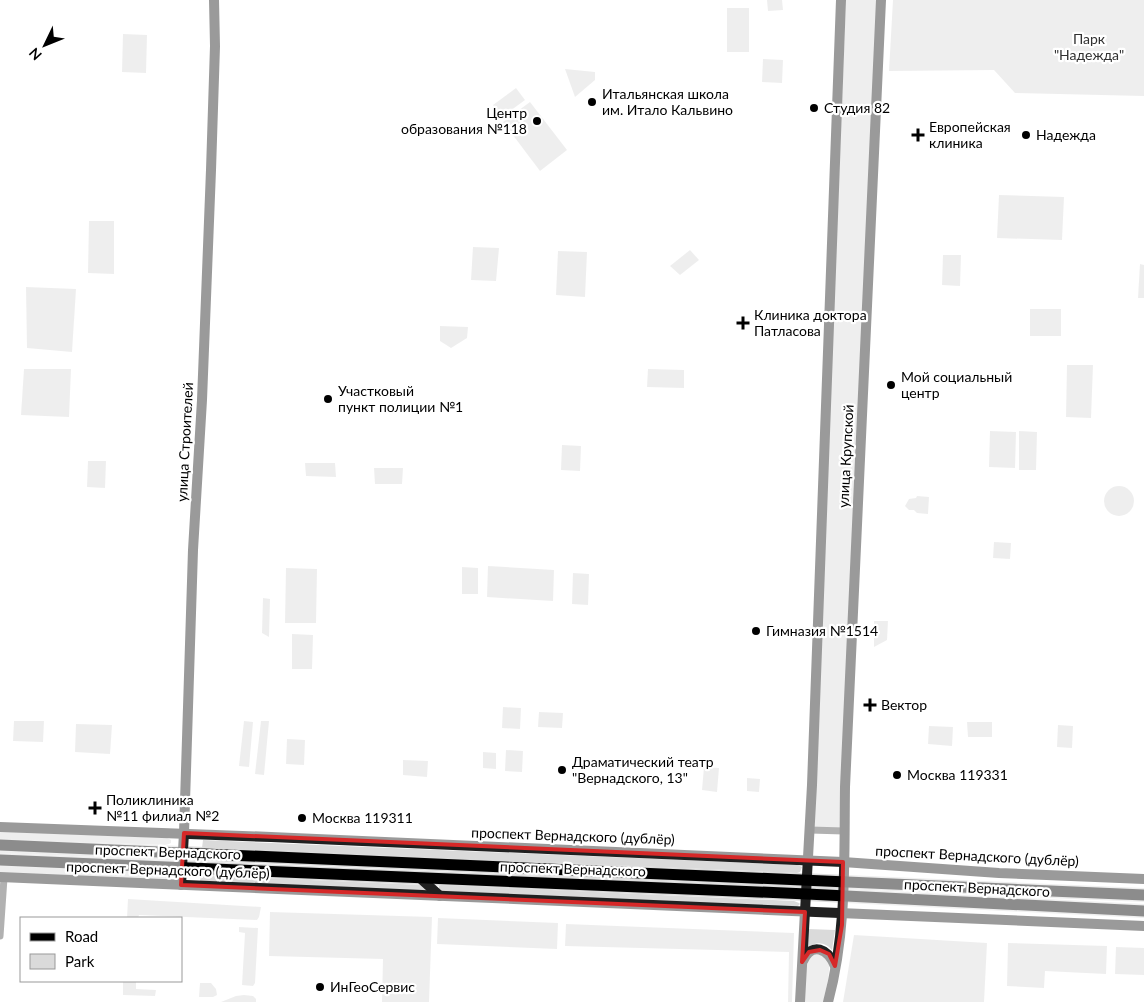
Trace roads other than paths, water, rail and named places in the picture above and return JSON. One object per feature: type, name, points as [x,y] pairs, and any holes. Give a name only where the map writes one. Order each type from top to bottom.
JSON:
[{"type":"main road","name":"проспект Вернадского","points":[[0,845],[1144,895]]},
{"type":"main road","name":"проспект Вернадского","points":[[0,860],[807,894],[1144,911]]},
{"type":"street","name":"улица Строителей","points":[[181,885],[193,550],[202,400],[211,170],[215,46],[214,0]]},
{"type":"street","name":"улица Крупской","points":[[800,1002],[809,860],[841,0]]},
{"type":"street","name":"улица Крупской","points":[[828,1002],[842,914],[845,777],[881,0]]},
{"type":"street","name":"проспект Вернадского (дублёр)","points":[[0,827],[184,833],[809,860],[999,873],[1144,879]]},
{"type":"street","points":[[810,830],[844,832]]},
{"type":"street","name":"проспект Вернадского (дублёр)","points":[[2,877],[1144,926]]},
{"type":"street","points":[[0,936],[2,877]]},
{"type":"street","points":[[420,878],[440,896]]},
{"type":"street","points":[[802,962],[809,952],[820,950],[828,954],[835,966]]},
{"type":"place","name":"Итальянская школа им. Итало Кальвино","points":[[592,102]]},
{"type":"place","name":"Студия 82","points":[[814,108]]},
{"type":"place","name":"Центр образования №118","points":[[537,121]]},
{"type":"place","name":"Европейская клиника","points":[[918,135]]},
{"type":"place","name":"Надежда","points":[[1026,135]]},
{"type":"place","name":"Клиника доктора Патласова","points":[[743,323]]},
{"type":"place","name":"Мой социальный центр","points":[[891,385]]},
{"type":"place","name":"Участковый пункт полиции №1","points":[[328,399]]},
{"type":"place","name":"Гимназия №1514","points":[[756,631]]},
{"type":"place","name":"Вектор","points":[[870,705]]},
{"type":"place","name":"Драматический театр \"Вернадского, 13\"","points":[[562,770]]},
{"type":"place","name":"Москва 119331","points":[[897,775]]},
{"type":"place","name":"Поликлиника №11 филиал №2","points":[[95,808]]},
{"type":"place","name":"Москва 119311","points":[[302,818]]},
{"type":"place","name":"ИнГеоСервис","points":[[320,987]]},
{"type":"park label","name":"Парк \"Надежда\"","points":[[1089,48]]}]
